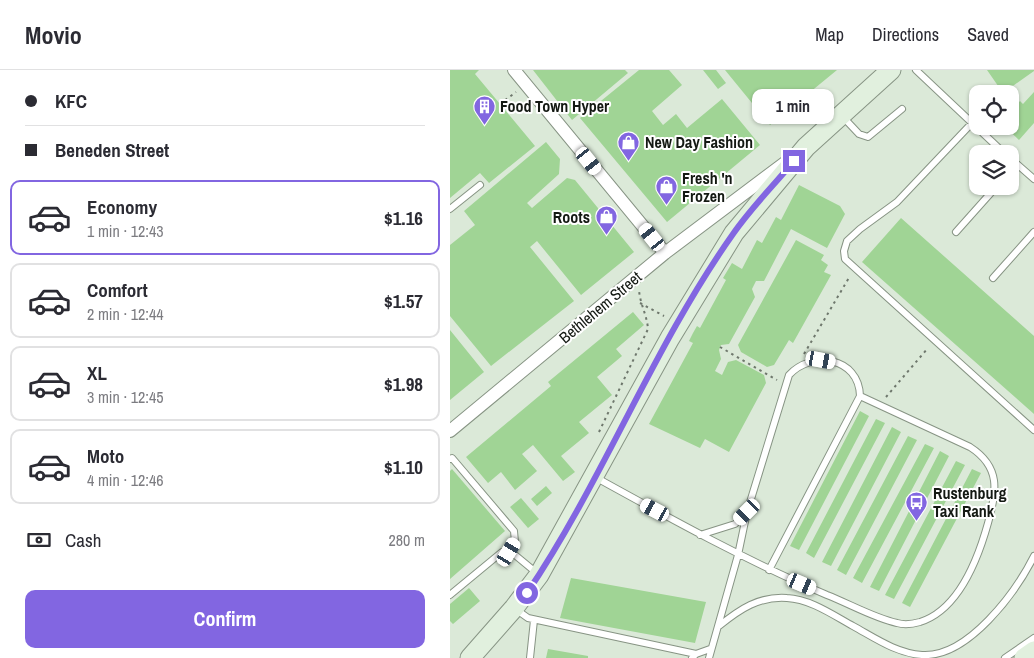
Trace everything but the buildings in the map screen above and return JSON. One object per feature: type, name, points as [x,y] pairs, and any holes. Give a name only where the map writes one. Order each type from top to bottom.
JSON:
[{"type":"main road","name":"Bethlehem Street","points":[[806,147],[891,70]]},
{"type":"main road","points":[[470,658],[514,608],[539,575],[595,477],[670,338],[734,233],[806,147]]},
{"type":"main road","points":[[1024,658],[1034,651]]},
{"type":"street","points":[[514,70],[665,252]]},
{"type":"street","name":"Bethlehem Street","points":[[450,431],[640,275],[665,252],[806,147]]},
{"type":"lane","points":[[916,70],[969,120]]},
{"type":"lane","points":[[842,116],[859,134],[868,136],[902,109]]},
{"type":"lane","points":[[969,126],[897,202],[847,241],[844,251],[845,259],[1034,430]]},
{"type":"lane","points":[[985,135],[995,145]]},
{"type":"lane","points":[[1019,166],[1034,179]]},
{"type":"lane","points":[[450,209],[480,185]]},
{"type":"lane","points":[[956,232],[989,195]]},
{"type":"lane","points":[[994,278],[1034,232]]},
{"type":"lane","points":[[709,658],[738,555],[747,512],[789,375],[798,365],[821,360],[843,366],[857,380],[860,396],[769,570]]},
{"type":"lane","points":[[595,477],[738,555],[887,620],[908,624],[930,618],[948,601],[965,579],[976,559],[992,510],[995,489],[989,464],[980,453],[970,447],[860,396]]},
{"type":"lane","points":[[450,459],[452,458],[514,531],[515,542],[509,552]]},
{"type":"lane","points":[[700,534],[735,524],[747,512]]},
{"type":"lane","points":[[450,595],[502,552],[509,552],[539,575]]},
{"type":"lane","points":[[718,627],[738,610],[762,599],[788,598],[814,605],[899,651],[924,655],[949,649],[992,618],[1011,596],[1034,556]]},
{"type":"lane","points":[[514,608],[534,620],[694,656],[710,649]]},
{"type":"lane","points":[[530,658],[534,620]]},
{"type":"lane","points":[[1006,658],[1034,638]]},
{"type":"path","points":[[500,104],[526,84]]},
{"type":"path","points":[[798,365],[855,268]]},
{"type":"path","points":[[610,448],[595,440],[648,329],[647,320],[640,303],[640,275]]},
{"type":"path","points":[[880,405],[935,340]]},
{"type":"path","points":[[720,347],[785,384]]},
{"type":"place","name":"Food Town Hyper","points":[[484,125]]},
{"type":"place","name":"New Day Fashion","points":[[629,161]]},
{"type":"place","name":"Fresh 'n Frozen","points":[[666,206]]},
{"type":"place","name":"Roots","points":[[606,236]]},
{"type":"place","name":"Rustenburg Taxi Rank","points":[[917,521]]},
{"type":"route","points":[[527,593],[556,546],[670,338],[711,269],[734,233],[794,161]]}]
